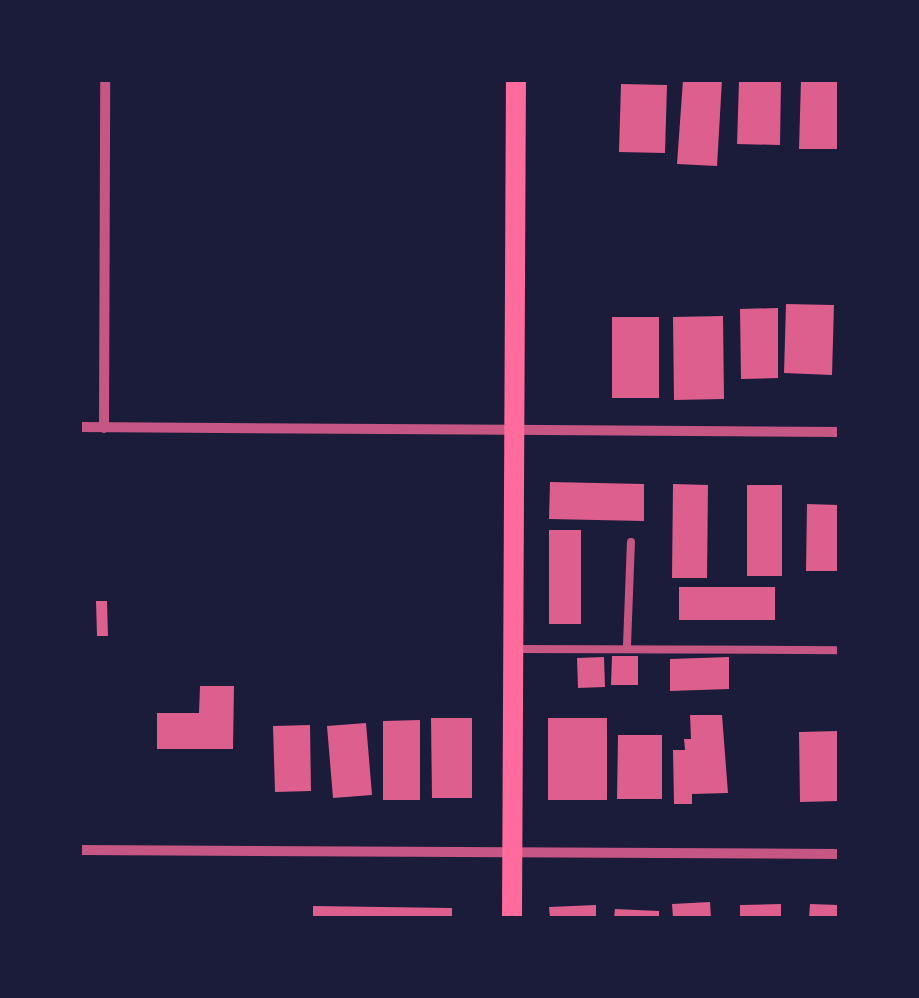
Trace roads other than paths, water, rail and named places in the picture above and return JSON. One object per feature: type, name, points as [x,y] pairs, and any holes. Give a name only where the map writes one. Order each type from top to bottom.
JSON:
[{"type":"main road","points":[[512,918],[516,80]]},
{"type":"street","points":[[104,80],[104,428]]},
{"type":"street","points":[[80,427],[839,432]]},
{"type":"street","points":[[80,850],[839,854]]},
{"type":"lane","points":[[627,645],[631,542]]},
{"type":"lane","points":[[515,649],[627,645],[839,650]]}]
